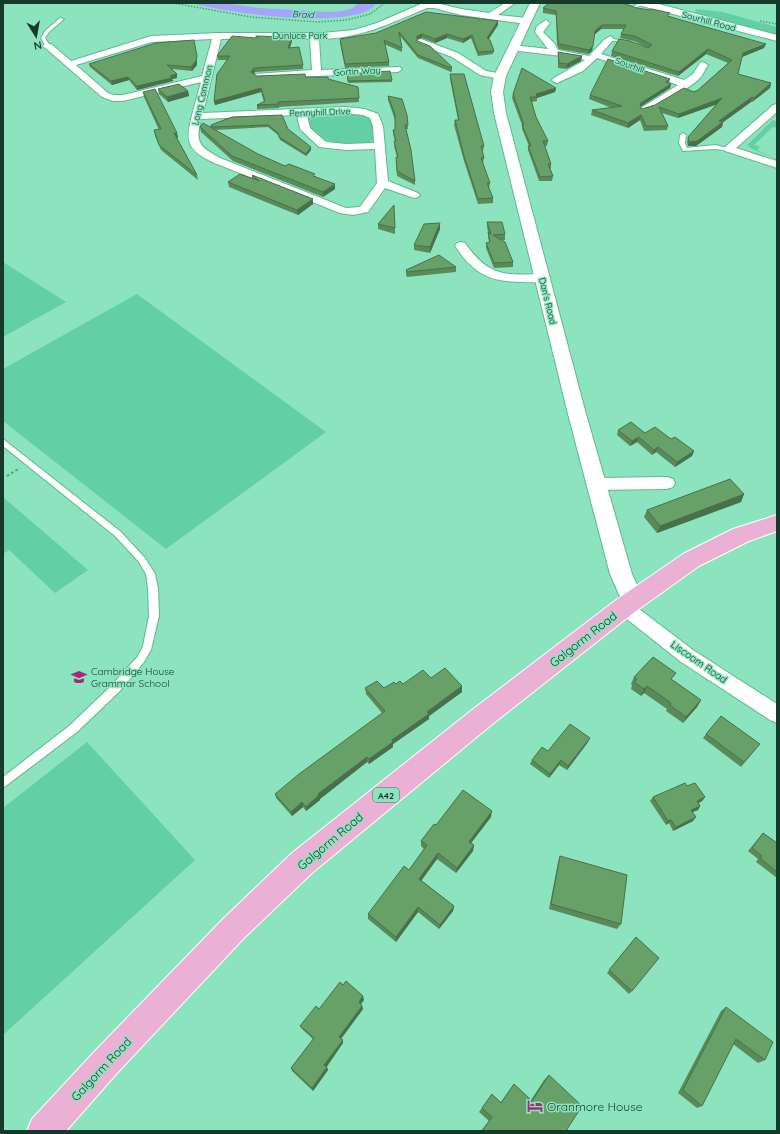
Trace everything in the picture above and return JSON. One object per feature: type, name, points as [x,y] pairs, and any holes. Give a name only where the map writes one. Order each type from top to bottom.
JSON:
[{"type":"main road","name":"Galgorm Road","points":[[44,1131],[107,1062],[229,934],[302,863],[476,722],[630,603],[691,560],[741,535],[777,524]]},
{"type":"street","points":[[490,16],[511,3]]},
{"type":"street","name":"Dan's Road","points":[[535,3],[500,76],[497,92],[500,113],[596,484],[621,574],[629,593],[630,603]]},
{"type":"street","name":"Sourhill Road","points":[[642,3],[777,38]]},
{"type":"street","name":"Dunluce Park","points":[[70,64],[152,39],[218,36],[339,35],[366,30],[426,5],[434,5],[457,11],[527,21]]},
{"type":"street","points":[[546,22],[540,28],[539,32],[551,45],[554,52]]},
{"type":"street","name":"Long Common","points":[[218,36],[193,131],[193,142],[197,148],[210,157],[339,210],[358,212],[366,208],[383,183]]},
{"type":"street","points":[[314,36],[317,73]]},
{"type":"street","points":[[558,80],[585,65],[610,39]]},
{"type":"street","points":[[421,42],[455,55],[483,73],[500,76]]},
{"type":"street","points":[[48,46],[105,95],[116,99],[206,78]]},
{"type":"street","name":"Sourhill","points":[[513,48],[594,57],[624,62],[685,84]]},
{"type":"street","points":[[645,110],[697,76],[703,65]]},
{"type":"street","name":"Gortin Way","points":[[258,76],[397,70]]},
{"type":"street","points":[[777,107],[729,148],[777,165]]},
{"type":"street","name":"Pennyhill Drive","points":[[198,116],[345,110],[365,112],[374,116],[378,126],[383,183]]},
{"type":"street","points":[[302,112],[305,129],[324,145],[346,147],[379,146]]},
{"type":"street","points":[[383,183],[414,195]]},
{"type":"street","points":[[461,246],[472,263],[494,275],[511,278],[542,278]]},
{"type":"street","points":[[596,484],[667,483]]},
{"type":"street","name":"Liscoom Road","points":[[630,603],[687,656],[777,714]]},
{"type":"lane","points":[[612,3],[634,8],[642,3]]},
{"type":"lane","points":[[48,46],[43,38],[52,26],[62,22]]},
{"type":"lane","points":[[610,39],[637,44]]},
{"type":"lane","points":[[683,135],[682,143],[685,150],[715,147],[729,148]]},
{"type":"lane","points":[[3,442],[118,534],[142,560],[150,574],[153,588],[154,616],[148,647],[141,659],[116,688],[73,730],[3,783]]},
{"type":"path","points":[[173,3],[224,14],[318,22],[362,18],[376,11],[385,3]]},
{"type":"green space","points":[[696,9],[723,12],[777,27],[777,35],[694,13]]},
{"type":"green space","points":[[322,112],[351,112],[363,114],[370,119],[375,139],[362,144],[354,145],[345,145],[328,141],[321,138],[314,132],[310,127],[307,118]]},
{"type":"green space","points":[[773,120],[777,122],[777,128],[773,127],[754,145],[760,147],[757,150],[777,159],[752,149],[747,145]]},
{"type":"green space","points":[[3,262],[66,302],[3,337]]},
{"type":"green space","points":[[137,294],[326,432],[166,549],[3,421],[3,369]]},
{"type":"green space","points":[[3,497],[88,570],[55,593],[9,550],[3,554]]},
{"type":"green space","points":[[87,742],[195,860],[3,1035],[3,808]]},
{"type":"water","name":"Braid","points":[[191,3],[224,3],[260,8],[329,12],[351,9],[359,3],[376,3],[367,11],[351,16],[306,18],[280,17],[230,11]]},
{"type":"building","points":[[549,3],[622,3],[637,8],[652,9],[670,13],[667,16],[766,44],[743,53],[738,74],[771,83],[754,98],[752,97],[719,121],[723,122],[697,141],[689,142],[688,137],[722,98],[679,114],[659,107],[668,126],[646,126],[641,115],[628,123],[592,110],[622,106],[590,95],[608,59],[670,79],[666,82],[671,84],[641,103],[640,106],[642,109],[655,105],[684,88],[694,92],[698,90],[732,60],[708,49],[679,72],[612,51],[619,39],[630,41],[648,48],[652,45],[635,36],[621,34],[626,25],[602,25],[595,31],[593,46],[589,50],[560,44],[558,41],[556,11],[543,8]]},
{"type":"building","points":[[426,12],[498,21],[487,38],[490,40],[494,51],[478,52],[472,35],[463,39],[447,34],[435,39],[422,34],[417,36],[417,41],[430,46],[452,67],[451,68],[418,55],[399,32],[402,48],[384,40],[389,62],[345,64],[340,39],[376,33]]},
{"type":"building","points":[[232,36],[256,38],[256,36],[292,37],[288,48],[299,47],[303,65],[254,68],[251,72],[257,76],[305,74],[306,77],[328,77],[328,79],[358,87],[359,98],[278,102],[279,104],[257,105],[265,101],[261,88],[214,101],[217,74],[230,56],[217,56]]},
{"type":"building","points":[[194,40],[197,56],[196,61],[191,67],[167,65],[177,74],[170,76],[172,78],[137,86],[128,77],[111,81],[89,64],[156,43]]},
{"type":"building","points":[[558,52],[582,56],[567,64],[559,63]]},
{"type":"building","points":[[522,68],[556,88],[536,94],[537,97],[530,97],[536,117],[548,141],[543,141],[551,164],[548,164],[553,176],[540,177],[528,146],[531,146],[522,125],[524,125],[513,94]]},
{"type":"building","points":[[390,71],[392,80],[348,81],[347,74]]},
{"type":"building","points":[[450,74],[464,74],[484,146],[481,146],[484,158],[481,158],[490,183],[487,183],[493,198],[478,199],[464,156],[455,120],[459,120]]},
{"type":"building","points":[[179,84],[188,91],[167,97],[158,89]]},
{"type":"building","points":[[155,89],[177,133],[174,133],[197,175],[159,145],[154,130],[161,129],[143,92]]},
{"type":"building","points":[[388,96],[402,99],[407,115],[408,125],[405,125],[411,150],[415,181],[397,171],[396,157],[398,157],[393,130],[395,130],[395,115]]},
{"type":"building","points":[[282,115],[288,129],[311,147],[306,154],[279,137],[278,133],[268,125],[211,127],[211,125],[232,117]]},
{"type":"building","points":[[203,123],[258,154],[285,166],[289,164],[315,174],[313,176],[335,184],[323,192],[232,156],[200,127]]},
{"type":"building","points":[[240,174],[259,181],[252,175],[313,199],[297,210],[228,182]]},
{"type":"building","points":[[394,205],[395,228],[378,224]]},
{"type":"building","points":[[487,222],[502,222],[505,234],[493,235],[505,242],[513,262],[494,263],[486,243],[490,242],[488,232],[491,234]]},
{"type":"building","points":[[440,223],[430,247],[414,245],[424,224]]},
{"type":"building","points":[[439,255],[456,267],[407,272],[406,270]]},
{"type":"building","points":[[631,422],[645,433],[655,427],[671,439],[675,437],[694,451],[677,462],[658,447],[654,450],[639,437],[632,441],[618,430]]},
{"type":"building","points":[[730,479],[744,494],[660,526],[647,510]]},
{"type":"building","points":[[653,657],[676,673],[671,679],[701,700],[686,717],[670,705],[671,703],[647,686],[644,689],[634,682],[637,679],[634,677]]},
{"type":"building","points":[[445,668],[462,686],[427,712],[429,714],[392,740],[393,742],[369,759],[367,757],[318,794],[319,795],[306,807],[302,802],[291,812],[275,794],[299,774],[385,711],[365,688],[377,681],[384,688],[394,682],[396,684],[400,681],[403,684],[423,670],[431,678]]},
{"type":"building","points":[[721,716],[760,744],[744,762],[706,734]]},
{"type":"building","points":[[570,724],[590,738],[568,766],[561,760],[550,774],[532,760],[542,747],[548,751]]},
{"type":"building","points":[[685,783],[687,786],[695,783],[705,797],[697,801],[700,806],[691,810],[696,817],[676,827],[671,820],[668,821],[653,797]]},
{"type":"building","points":[[463,790],[492,811],[469,842],[474,845],[457,868],[438,853],[419,879],[454,906],[440,925],[418,907],[396,937],[368,914],[404,866],[409,870],[427,845],[421,841],[434,824],[436,825]]},
{"type":"building","points":[[763,833],[777,843],[777,872],[760,858],[762,856],[752,848]]},
{"type":"building","points":[[560,856],[627,875],[621,924],[551,904]]},
{"type":"building","points":[[636,937],[659,958],[632,991],[609,970]]},
{"type":"building","points":[[346,981],[363,996],[359,1002],[362,1006],[339,1037],[343,1040],[324,1065],[327,1067],[312,1088],[291,1068],[314,1038],[300,1026],[316,1006],[319,1009],[340,982],[343,985]]},
{"type":"building","points":[[726,1007],[773,1042],[765,1060],[736,1039],[702,1106],[683,1090]]},
{"type":"building","name":"Oranmore House","points":[[549,1075],[582,1106],[566,1131],[482,1131],[492,1117],[482,1108],[492,1094],[501,1103],[514,1084],[532,1101]]},
{"type":"place","name":"Cambridge House Grammar School","points":[[79,677]]},
{"type":"place","name":"Oranmore House","points":[[535,1106]]}]
